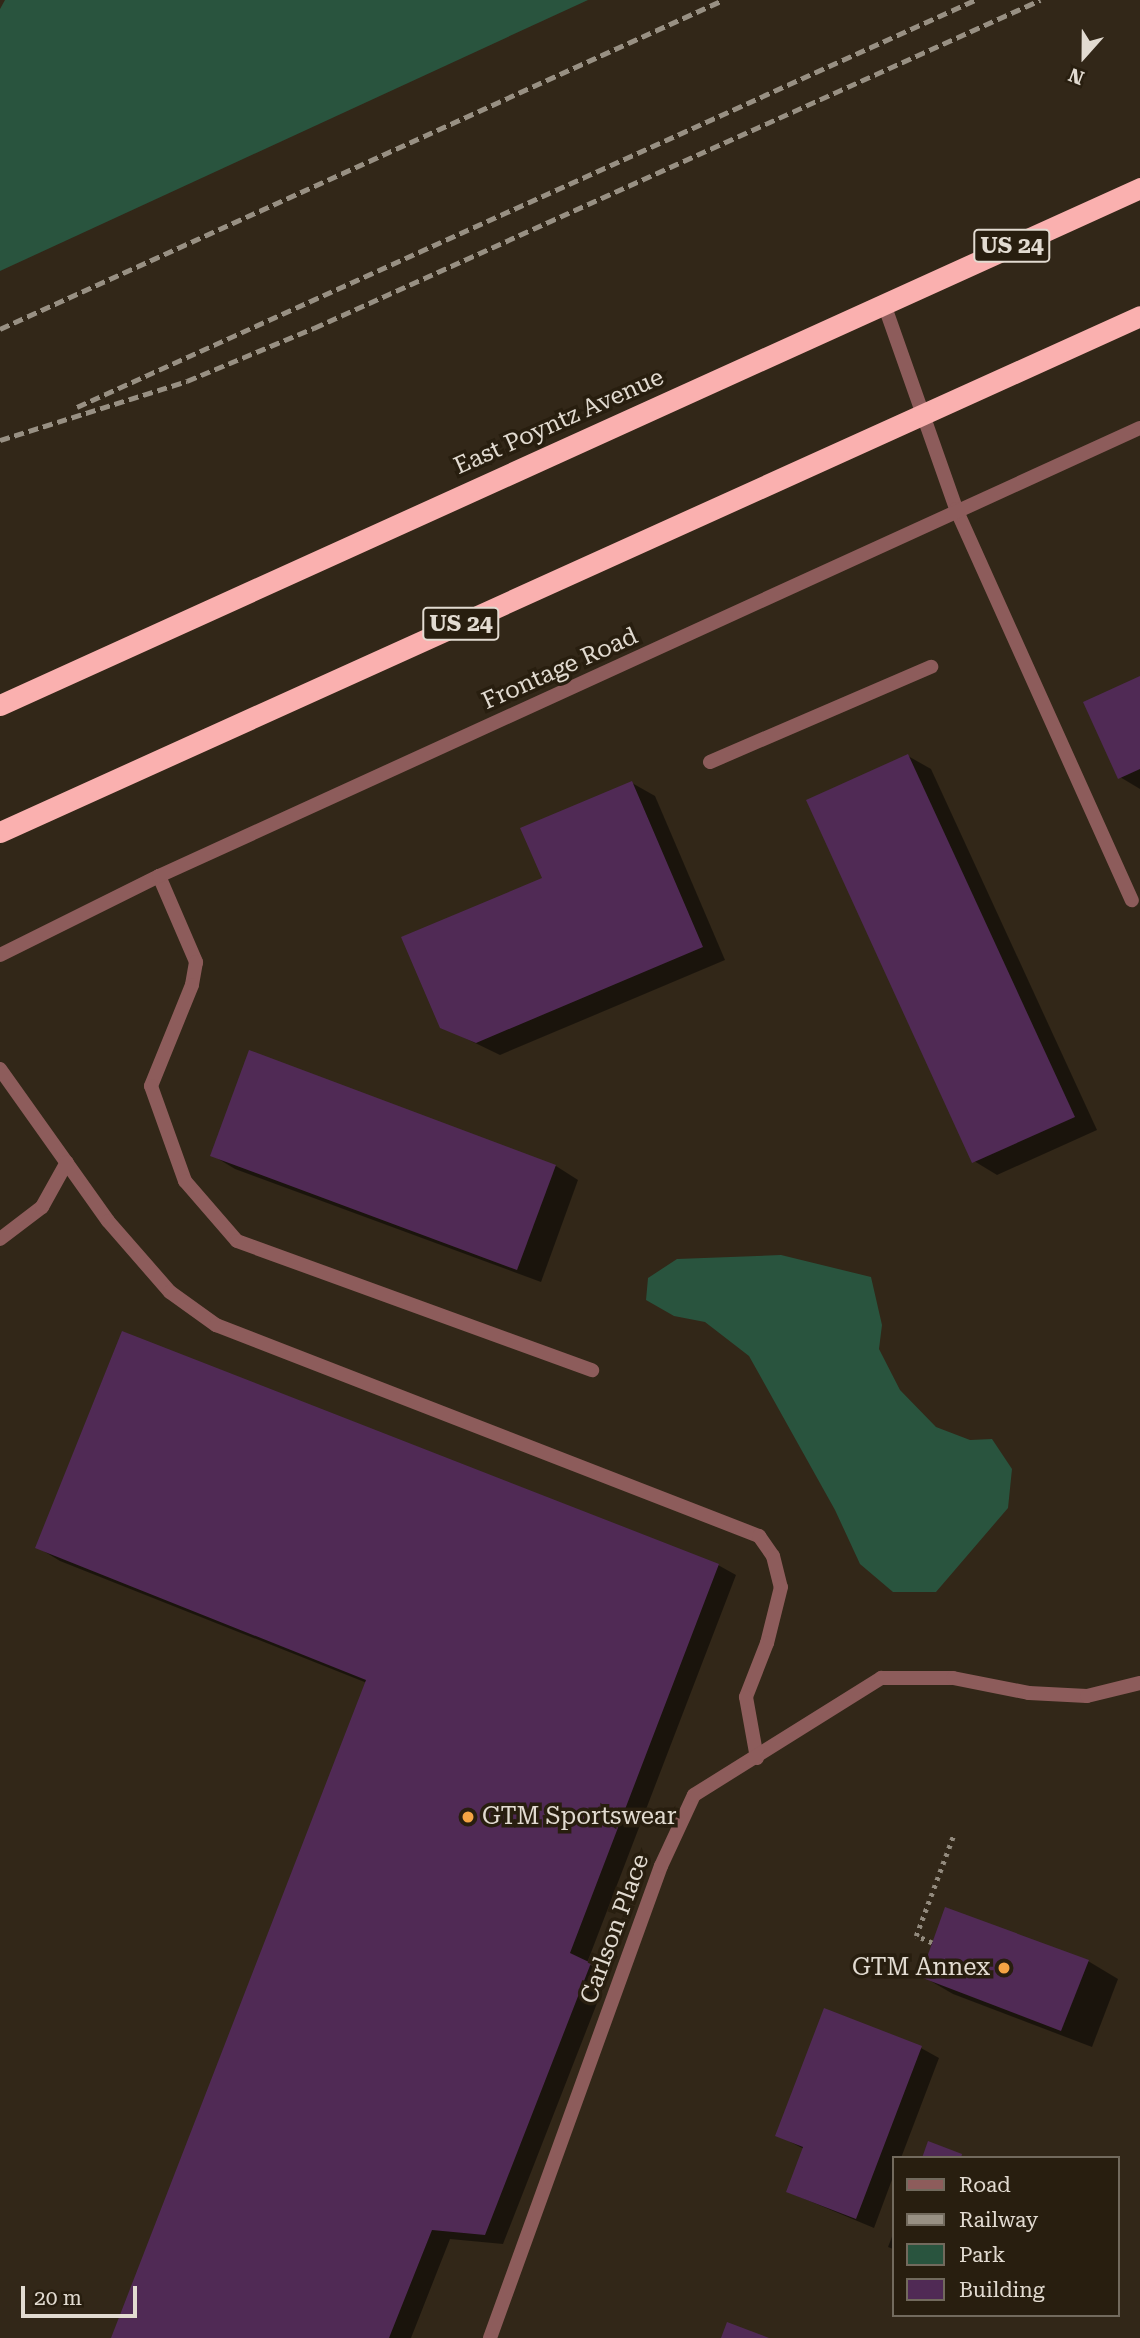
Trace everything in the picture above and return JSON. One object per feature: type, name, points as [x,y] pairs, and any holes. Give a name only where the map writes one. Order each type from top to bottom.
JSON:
[{"type":"highway","name":"East Poyntz Avenue","points":[[0,705],[1140,188]]},
{"type":"highway","name":"US 24","points":[[0,832],[1140,316]]},
{"type":"street","points":[[884,304],[956,509],[1132,900]]},
{"type":"street","name":"Frontage Road","points":[[0,955],[159,876],[876,550],[956,509],[1140,428]]},
{"type":"street","points":[[710,762],[931,667]]},
{"type":"street","points":[[159,876],[196,961],[192,985],[151,1086],[185,1181],[237,1241],[592,1370]]},
{"type":"street","points":[[0,1069],[108,1221],[170,1292],[216,1325],[758,1536],[773,1556],[781,1587],[746,1697],[757,1759]]},
{"type":"street","points":[[0,1239],[42,1207],[66,1162]]},
{"type":"street","name":"Carlson Place","points":[[489,2338],[661,1866],[694,1795],[757,1759],[841,1699],[881,1678],[953,1678],[1029,1693],[1087,1696],[1140,1684]]},
{"type":"path","points":[[932,1942],[916,1936],[954,1834]]},
{"type":"green space","points":[[5,0],[588,0],[0,271],[0,9]]},
{"type":"green space","points":[[781,1255],[871,1277],[882,1325],[879,1349],[900,1390],[936,1427],[970,1440],[992,1439],[1012,1469],[1008,1508],[936,1592],[893,1592],[860,1564],[835,1510],[749,1356],[705,1322],[674,1316],[646,1300],[648,1278],[677,1259]]},
{"type":"building","points":[[1140,676],[1140,769],[1118,779],[1083,702]]},
{"type":"building","points":[[908,754],[1075,1117],[972,1163],[806,800]]},
{"type":"building","points":[[632,781],[703,947],[476,1043],[440,1028],[401,937],[542,878],[520,828]]},
{"type":"building","points":[[249,1050],[556,1165],[517,1270],[210,1156]]},
{"type":"building","name":"GTM Sportswear","points":[[122,1331],[719,1564],[570,1953],[591,1963],[485,2235],[432,2230],[389,2338],[111,2338],[366,1680],[35,1548]]},
{"type":"building","name":"GTM Annex","points":[[945,1907],[1089,1960],[1061,2031],[920,1977]]},
{"type":"building","points":[[824,2008],[922,2046],[856,2219],[786,2192],[803,2147],[775,2136]]},
{"type":"building","points":[[928,2141],[962,2154],[962,2156],[923,2156]]},
{"type":"building","points":[[727,2322],[769,2338],[721,2338]]},
{"type":"railway","points":[[0,329],[723,0]]},
{"type":"railway","points":[[77,407],[975,0]]},
{"type":"railway","points":[[0,440],[187,381],[314,328],[1040,0]]},
{"type":"place","name":"GTM Sportswear","points":[[468,1817]]},
{"type":"place","name":"GTM Annex","points":[[1004,1968]]}]
